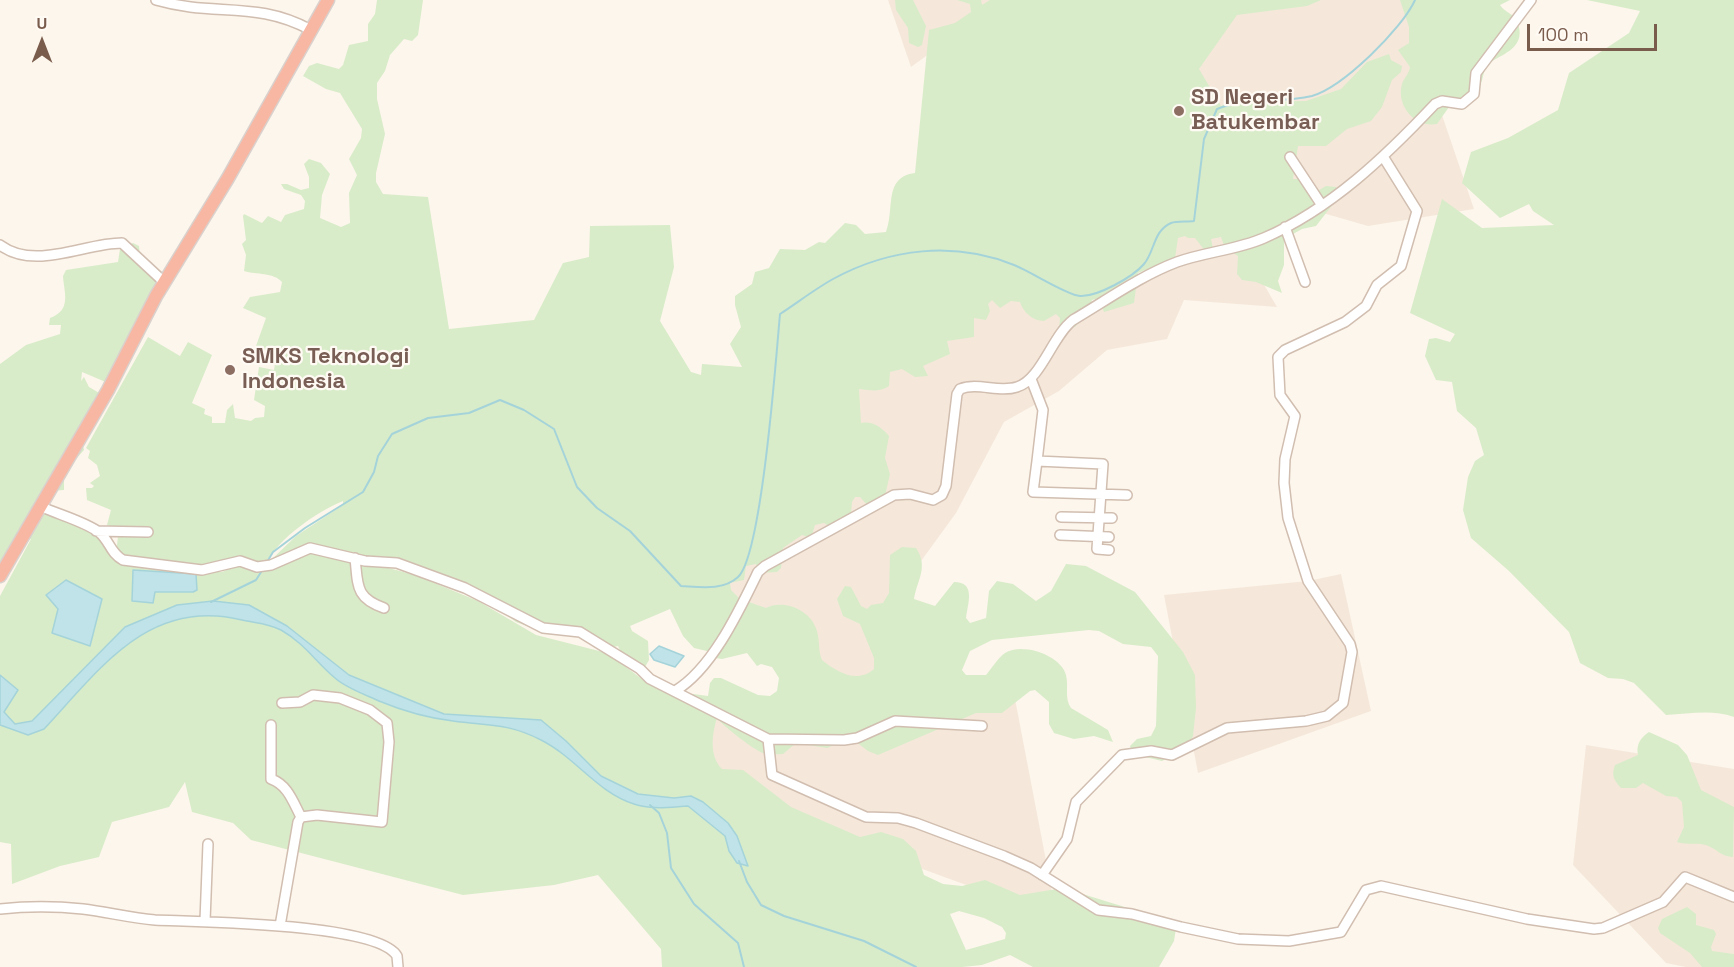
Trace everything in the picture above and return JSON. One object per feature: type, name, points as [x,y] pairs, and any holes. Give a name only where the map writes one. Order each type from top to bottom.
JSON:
[{"type":"highway","points":[[0,576],[42,507],[164,282],[228,178],[328,0]]},
{"type":"street","points":[[156,0],[190,8],[267,10],[292,18],[310,30]]},
{"type":"street","points":[[675,691],[694,678],[707,661],[758,572],[765,566],[894,495],[910,494],[933,500],[942,495],[946,486],[957,394],[960,389],[1014,388],[1031,379],[1063,327],[1073,320],[1161,269],[1179,261],[1242,246],[1285,227],[1321,204],[1384,158],[1435,104],[1442,101],[1457,105],[1466,102],[1474,94],[1476,73],[1531,0]]},
{"type":"street","points":[[1290,157],[1321,204]]},
{"type":"street","points":[[1042,875],[1067,839],[1076,802],[1122,755],[1151,752],[1172,755],[1227,728],[1305,721],[1326,716],[1343,703],[1352,652],[1350,644],[1325,610],[1308,581],[1288,518],[1285,459],[1295,416],[1280,395],[1278,357],[1285,350],[1345,322],[1366,306],[1377,285],[1401,266],[1417,211],[1384,158]]},
{"type":"street","points":[[1285,227],[1305,282]]},
{"type":"street","points":[[0,245],[14,253],[27,256],[122,243],[164,282]]},
{"type":"street","points":[[1031,379],[1043,410],[1033,492],[1127,495]]},
{"type":"street","points":[[1037,461],[1103,464],[1097,549],[1109,550]]},
{"type":"street","points":[[42,507],[96,531],[105,538],[115,556],[123,560],[202,570],[240,561],[256,567],[271,565],[305,549],[412,567],[474,592],[543,628],[580,632],[640,669],[650,679],[768,739],[844,740],[857,738],[895,721],[982,726]]},
{"type":"street","points":[[1060,517],[1112,518]]},
{"type":"street","points":[[96,531],[148,532]]},
{"type":"street","points":[[1060,535],[1109,537]]},
{"type":"street","points":[[355,558],[361,594],[368,602],[384,608]]},
{"type":"street","points":[[280,926],[298,822],[302,818],[317,815],[382,822],[389,742],[387,723],[370,710],[340,699],[313,695],[300,702],[282,703]]},
{"type":"street","points":[[271,725],[270,779],[280,782],[286,789],[302,818]]},
{"type":"street","points":[[768,739],[769,765],[772,775],[866,817],[898,819],[916,823],[1004,856],[1042,875],[1098,910],[1132,914],[1181,927],[1251,940],[1289,940],[1341,932],[1351,920],[1366,890],[1376,886],[1397,888],[1527,919],[1583,928],[1603,928],[1663,902],[1685,877],[1734,897]]},
{"type":"street","points":[[205,921],[208,844]]},
{"type":"street","points":[[0,909],[58,907],[132,918],[280,926],[362,938],[386,946],[397,956],[398,967]]},
{"type":"shaded area","points":[[888,0],[1003,0],[911,67]]},
{"type":"shaded area","points":[[1261,0],[1410,0],[1411,24],[1474,209],[1368,226],[1295,205],[1167,36]]},
{"type":"shaded area","points":[[1227,221],[1277,307],[1184,300],[1167,339],[1107,350],[1059,391],[1004,422],[956,513],[892,601],[889,659],[854,690],[737,604],[723,575],[849,395],[985,299],[1013,294],[1047,309],[1119,300],[1179,230]]},
{"type":"shaded area","points":[[1341,574],[1371,711],[1198,773],[1164,595],[1308,581]]},
{"type":"shaded area","points":[[1011,678],[1057,918],[708,791],[696,720],[977,698]]},
{"type":"shaded area","points":[[1586,745],[1734,769],[1734,967],[1686,967],[1666,963],[1573,865]]},
{"type":"green space","points":[[377,0],[423,0],[418,35],[412,41],[404,39],[390,55],[385,71],[377,83],[377,99],[385,134],[376,182],[383,194],[428,197],[449,329],[534,320],[563,263],[589,257],[590,226],[670,225],[674,267],[660,321],[691,372],[701,375],[702,364],[742,367],[730,344],[741,327],[735,296],[752,284],[755,272],[769,268],[780,249],[805,250],[819,242],[825,243],[845,223],[856,225],[865,234],[886,232],[894,187],[905,176],[915,173],[929,30],[955,23],[971,12],[970,4],[957,0],[981,0],[982,5],[990,0],[1321,0],[1307,6],[1237,15],[1199,69],[1221,106],[1231,102],[1306,101],[1341,89],[1367,62],[1389,54],[1391,60],[1402,66],[1401,72],[1392,80],[1382,107],[1371,121],[1347,129],[1326,146],[1298,146],[1293,179],[1302,179],[1305,190],[1314,193],[1326,186],[1336,187],[1337,199],[1316,226],[1302,229],[1284,239],[1284,265],[1278,281],[1282,293],[1256,282],[1242,280],[1237,274],[1238,256],[1225,248],[1221,237],[1211,239],[1213,249],[1206,252],[1195,238],[1185,236],[1178,238],[1175,258],[1138,273],[1134,303],[1104,312],[1099,298],[1092,300],[1088,315],[1084,316],[1075,327],[1059,329],[1060,318],[1056,314],[1040,321],[1029,315],[1020,302],[1011,301],[1000,308],[992,300],[988,304],[990,311],[986,320],[974,318],[974,337],[947,341],[950,354],[923,366],[928,376],[915,377],[902,369],[890,372],[889,386],[881,390],[859,389],[861,423],[876,425],[889,436],[885,458],[890,474],[885,496],[877,511],[869,507],[860,497],[855,497],[851,514],[841,520],[837,531],[824,523],[815,525],[811,538],[802,535],[783,548],[781,568],[777,572],[760,573],[756,564],[746,566],[744,580],[730,583],[731,590],[740,599],[766,608],[781,605],[803,612],[809,617],[817,631],[822,660],[834,669],[854,676],[861,676],[874,669],[874,658],[860,624],[843,616],[837,599],[845,586],[851,587],[861,606],[867,609],[871,605],[883,603],[889,593],[890,555],[902,547],[916,548],[922,561],[914,599],[935,606],[954,582],[961,583],[968,589],[966,618],[970,623],[986,618],[989,591],[997,581],[1013,584],[1036,601],[1051,591],[1066,564],[1086,566],[1135,592],[1183,652],[1195,675],[1196,708],[1193,736],[1188,746],[1162,761],[1141,756],[1132,751],[1130,746],[1137,739],[1151,736],[1156,726],[1158,656],[1151,647],[1123,644],[1099,631],[1089,630],[992,640],[970,651],[962,670],[966,675],[986,675],[1002,655],[1012,650],[1030,650],[1049,656],[1063,668],[1066,675],[1071,708],[1108,730],[1113,742],[1094,736],[1074,739],[1054,733],[1049,724],[1049,702],[1035,690],[1030,691],[1002,713],[976,713],[878,755],[868,751],[851,738],[827,748],[796,743],[783,754],[765,754],[746,743],[717,718],[713,751],[722,769],[743,770],[791,807],[860,837],[881,832],[903,839],[916,851],[924,875],[943,884],[962,886],[985,880],[1020,895],[1063,888],[1167,920],[1176,928],[1174,941],[1159,967],[1033,967],[1010,955],[982,965],[962,967],[662,967],[661,949],[598,875],[554,885],[463,895],[251,840],[233,823],[192,812],[185,782],[169,807],[112,822],[99,857],[60,866],[12,884],[11,844],[0,842],[0,596],[31,539],[18,538],[0,572],[0,364],[26,345],[60,334],[61,325],[49,325],[50,318],[57,315],[64,306],[63,276],[66,270],[118,262],[120,249],[133,243],[139,246],[140,257],[149,276],[163,280],[108,383],[82,372],[81,381],[84,377],[89,387],[101,394],[76,439],[83,445],[84,450],[76,459],[64,458],[57,471],[64,481],[64,490],[50,491],[42,509],[32,515],[26,525],[32,532],[45,513],[61,514],[67,520],[79,523],[81,529],[108,539],[108,548],[116,562],[173,566],[183,572],[222,572],[238,565],[269,569],[310,549],[324,551],[415,575],[478,601],[536,635],[607,653],[646,682],[671,691],[708,696],[710,683],[714,678],[721,678],[758,695],[770,696],[777,691],[779,678],[772,667],[761,664],[757,666],[747,653],[722,659],[716,658],[711,652],[694,648],[683,636],[670,609],[630,626],[632,631],[648,641],[649,660],[645,667],[625,656],[618,646],[604,649],[578,633],[543,632],[516,622],[497,608],[427,576],[367,556],[360,557],[312,546],[300,548],[274,563],[270,561],[296,536],[343,505],[343,501],[299,527],[279,545],[264,565],[241,559],[193,569],[176,564],[121,559],[116,554],[118,536],[116,528],[107,525],[111,510],[87,500],[86,488],[92,488],[94,486],[90,483],[100,476],[97,465],[88,458],[90,451],[86,448],[148,337],[180,356],[188,342],[212,355],[192,403],[205,409],[204,414],[212,417],[212,423],[225,423],[227,410],[233,404],[235,418],[251,421],[264,417],[265,406],[254,400],[259,367],[274,370],[276,357],[256,346],[266,318],[243,308],[250,297],[280,292],[282,282],[269,275],[244,271],[246,255],[242,244],[246,240],[243,216],[244,214],[262,223],[268,216],[281,222],[285,215],[304,209],[305,201],[301,195],[284,189],[281,184],[301,190],[309,188],[309,177],[304,164],[309,159],[321,163],[330,174],[322,195],[320,218],[341,227],[350,223],[349,193],[357,175],[349,159],[361,138],[362,129],[340,93],[326,89],[303,76],[309,66],[317,63],[339,69],[343,65],[349,45],[368,41],[368,24],[375,14]],"holes":[[[959,911],[984,918],[1002,927],[1006,933],[1005,939],[966,950],[950,914]]]},
{"type":"green space","points":[[895,0],[913,0],[926,26],[922,45],[918,47],[909,43],[908,28],[896,10]]},
{"type":"green space","points":[[1400,0],[1510,0],[1500,5],[1517,21],[1520,31],[1515,45],[1485,67],[1478,91],[1472,101],[1462,109],[1449,107],[1437,124],[1414,119],[1404,107],[1402,84],[1410,67],[1398,50],[1409,43],[1409,27]]},
{"type":"green space","points":[[1587,0],[1734,0],[1734,717],[1709,713],[1666,715],[1634,683],[1623,679],[1608,678],[1580,663],[1569,632],[1509,571],[1471,538],[1463,510],[1468,477],[1475,461],[1484,455],[1476,428],[1457,411],[1452,382],[1436,380],[1425,356],[1429,339],[1436,338],[1450,342],[1455,334],[1410,313],[1442,199],[1482,228],[1554,225],[1533,211],[1529,204],[1500,218],[1462,183],[1471,152],[1508,138],[1558,110],[1569,73],[1629,33],[1640,11]]},
{"type":"green space","points":[[1649,732],[1678,745],[1687,755],[1701,790],[1734,807],[1733,857],[1725,856],[1706,845],[1677,842],[1684,827],[1682,802],[1677,797],[1666,796],[1643,783],[1636,788],[1621,788],[1617,783],[1613,775],[1615,765],[1638,755],[1639,742]]},
{"type":"green space","points":[[1687,907],[1696,914],[1696,925],[1714,930],[1716,934],[1711,947],[1712,951],[1734,954],[1734,967],[1702,967],[1690,953],[1660,933],[1658,928],[1662,919]]},
{"type":"water","points":[[133,570],[196,574],[197,590],[193,592],[155,592],[153,603],[132,601]]},
{"type":"water","points":[[66,580],[102,599],[90,646],[52,633],[58,609],[46,595]]},
{"type":"water","points":[[213,601],[249,605],[287,626],[349,675],[444,714],[541,720],[601,776],[638,794],[674,798],[691,796],[703,802],[728,823],[737,836],[748,866],[737,863],[729,851],[725,836],[688,806],[648,807],[621,799],[553,747],[518,731],[498,726],[434,718],[379,701],[340,682],[289,635],[276,628],[242,620],[209,616],[180,619],[153,629],[129,643],[107,662],[44,729],[28,735],[0,725],[0,675],[18,690],[4,712],[15,724],[32,721],[125,627],[177,605]]},
{"type":"water","points":[[659,646],[684,656],[675,667],[654,660],[650,654]]},
{"type":"waterway","points":[[267,562],[273,552],[305,528],[363,492],[374,472],[378,456],[392,434],[428,418],[469,413],[500,400],[524,410],[554,429],[577,487],[597,508],[630,531],[681,586],[711,587],[732,581],[738,577],[747,561],[761,495],[780,314],[826,283],[855,269],[877,260],[922,251],[945,251],[991,257],[1014,265],[1074,295],[1096,293],[1114,285],[1132,275],[1144,264],[1157,236],[1165,227],[1173,222],[1194,221],[1204,139],[1217,109],[1252,101],[1288,100],[1312,96],[1325,90],[1370,56],[1398,26],[1415,0]]},
{"type":"waterway","points":[[211,602],[256,580],[263,569]]},
{"type":"waterway","points":[[650,805],[659,813],[667,833],[671,868],[694,904],[738,943],[744,967]]},
{"type":"waterway","points":[[739,861],[747,882],[761,905],[784,916],[864,941],[916,967]]},
{"type":"place","name":"SD Negeri Batukembar","points":[[1179,111]]},
{"type":"place","name":"SMKS Teknologi Indonesia","points":[[230,370]]}]
